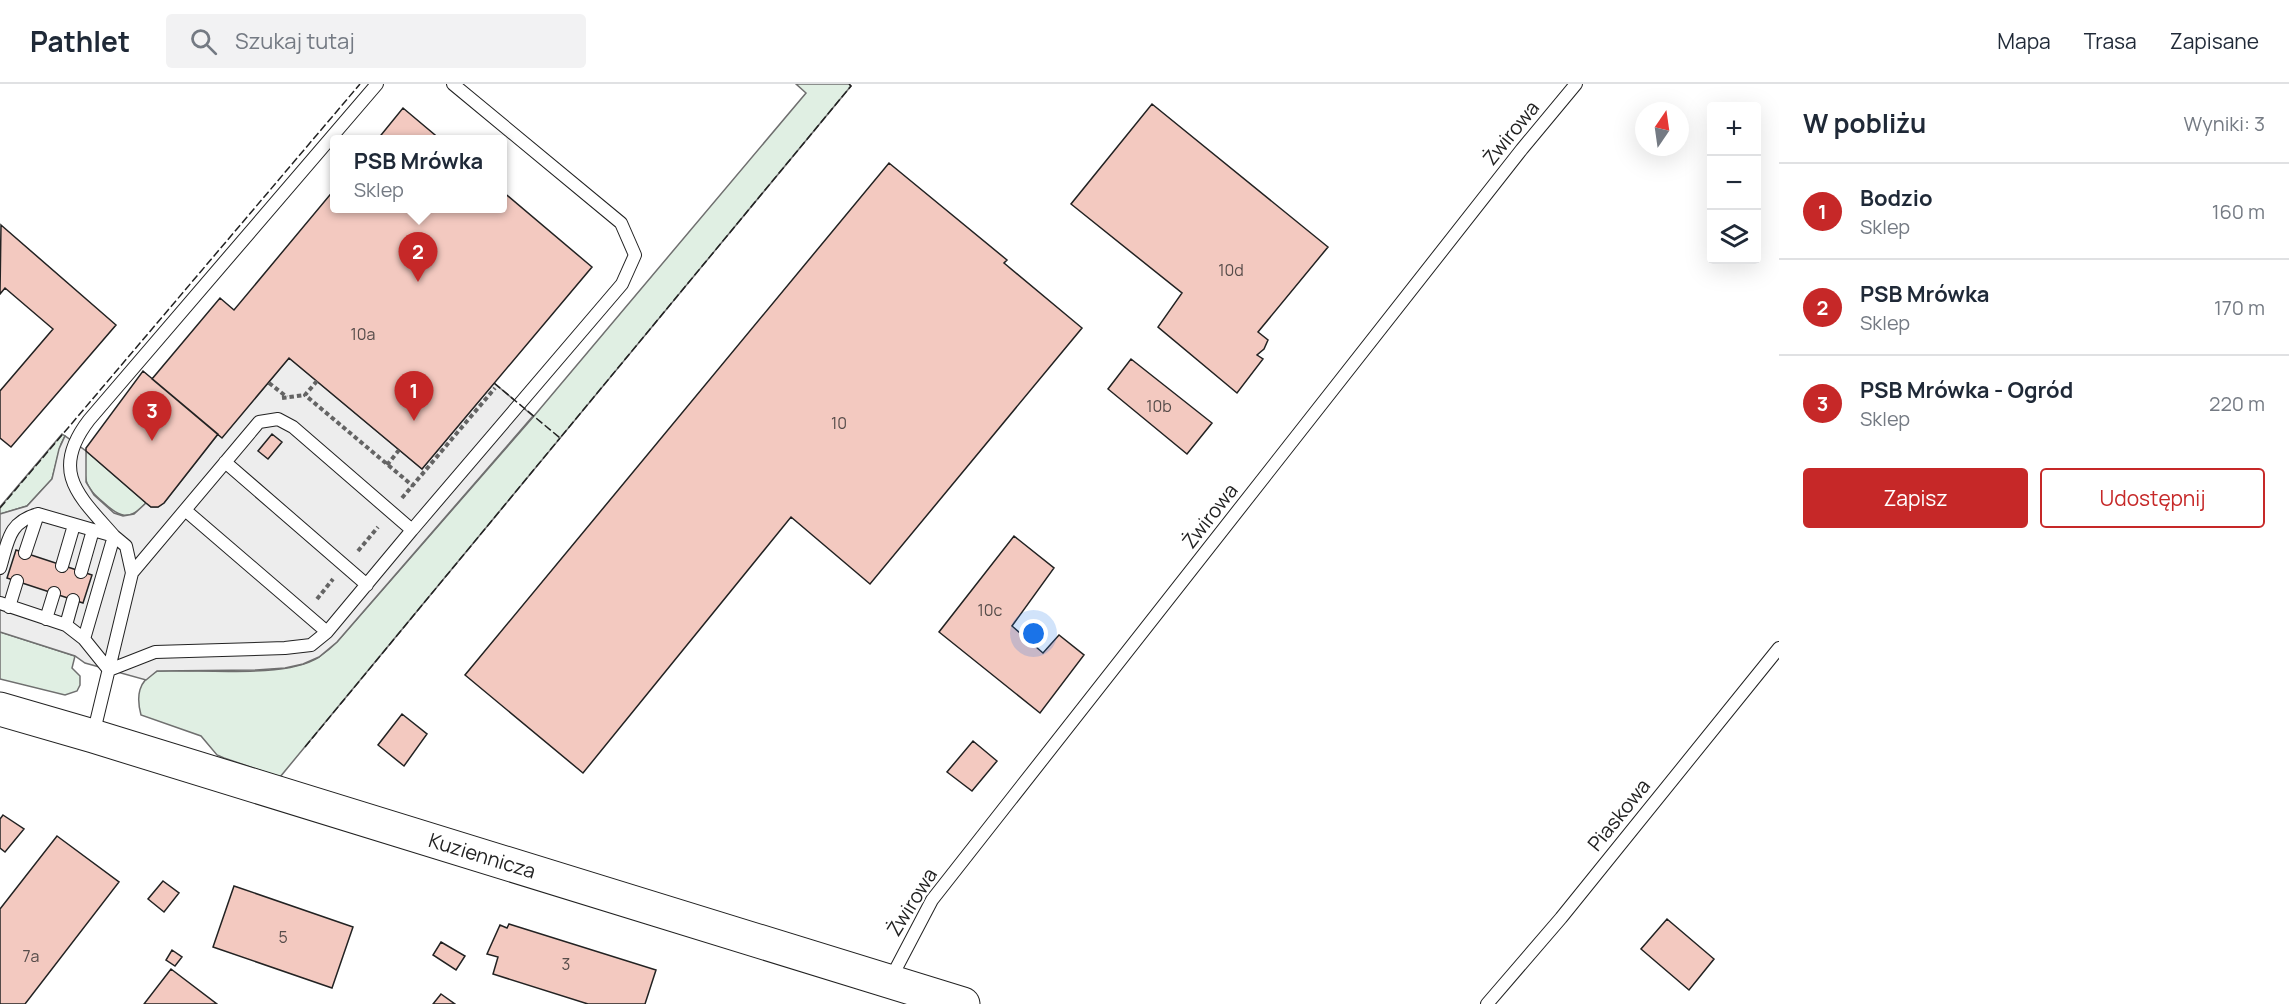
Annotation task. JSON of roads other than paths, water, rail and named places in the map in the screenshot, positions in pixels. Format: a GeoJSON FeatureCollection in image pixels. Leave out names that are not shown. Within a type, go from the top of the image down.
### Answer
{"type":"FeatureCollection","features":[{"type":"Feature","properties":{"kind":"main road","name":"Kuziennicza"},"geometry":{"type":"LineString","coordinates":[[0,709],[963,1004]]}},
{"type":"Feature","properties":{"kind":"lane"},"geometry":{"type":"LineString","coordinates":[[334,135],[378,84]]}},
{"type":"Feature","properties":{"kind":"lane"},"geometry":{"type":"LineString","coordinates":[[109,670],[155,652],[311,645],[327,632],[622,284],[635,255],[621,223],[453,84]]}},
{"type":"Feature","properties":{"kind":"lane","name":"Żwirowa"},"geometry":{"type":"LineString","coordinates":[[889,981],[932,900],[1522,149],[1576,84]]}},
{"type":"Feature","properties":{"kind":"lane"},"geometry":{"type":"LineString","coordinates":[[93,736],[132,573],[126,546],[114,536],[76,492],[71,477],[72,453],[81,431],[330,140]]}},
{"type":"Feature","properties":{"kind":"lane"},"geometry":{"type":"LineString","coordinates":[[132,573],[259,422],[278,419],[293,427],[412,530]]}},
{"type":"Feature","properties":{"kind":"lane"},"geometry":{"type":"LineString","coordinates":[[225,462],[367,585]]}},
{"type":"Feature","properties":{"kind":"lane"},"geometry":{"type":"LineString","coordinates":[[185,510],[327,632]]}},
{"type":"Feature","properties":{"kind":"lane"},"geometry":{"type":"LineString","coordinates":[[0,568],[16,524],[25,517],[38,514],[114,536]]}},
{"type":"Feature","properties":{"kind":"lane"},"geometry":{"type":"LineString","coordinates":[[25,553],[38,514]]}},
{"type":"Feature","properties":{"kind":"lane"},"geometry":{"type":"LineString","coordinates":[[62,566],[74,525]]}},
{"type":"Feature","properties":{"kind":"lane"},"geometry":{"type":"LineString","coordinates":[[81,572],[93,530]]}},
{"type":"Feature","properties":{"kind":"lane"},"geometry":{"type":"LineString","coordinates":[[84,639],[114,536]]}},
{"type":"Feature","properties":{"kind":"lane"},"geometry":{"type":"LineString","coordinates":[[16,581],[4,605],[66,625],[84,639],[109,670]]}},
{"type":"Feature","properties":{"kind":"lane"},"geometry":{"type":"LineString","coordinates":[[46,619],[54,593]]}},
{"type":"Feature","properties":{"kind":"lane"},"geometry":{"type":"LineString","coordinates":[[66,625],[73,600]]}},
{"type":"Feature","properties":{"kind":"lane","name":"Piaskowa"},"geometry":{"type":"LineString","coordinates":[[1487,1004],[1561,918],[1779,648]]}},
{"type":"Feature","properties":{"kind":"place","name":"PSB Mrówka"},"geometry":{"type":"Point","coordinates":[418,282]}},
{"type":"Feature","properties":{"kind":"place","name":"Bodzio"},"geometry":{"type":"Point","coordinates":[414,421]}},
{"type":"Feature","properties":{"kind":"place","name":"PSB Mrówka - Ogród"},"geometry":{"type":"Point","coordinates":[152,441]}}]}
